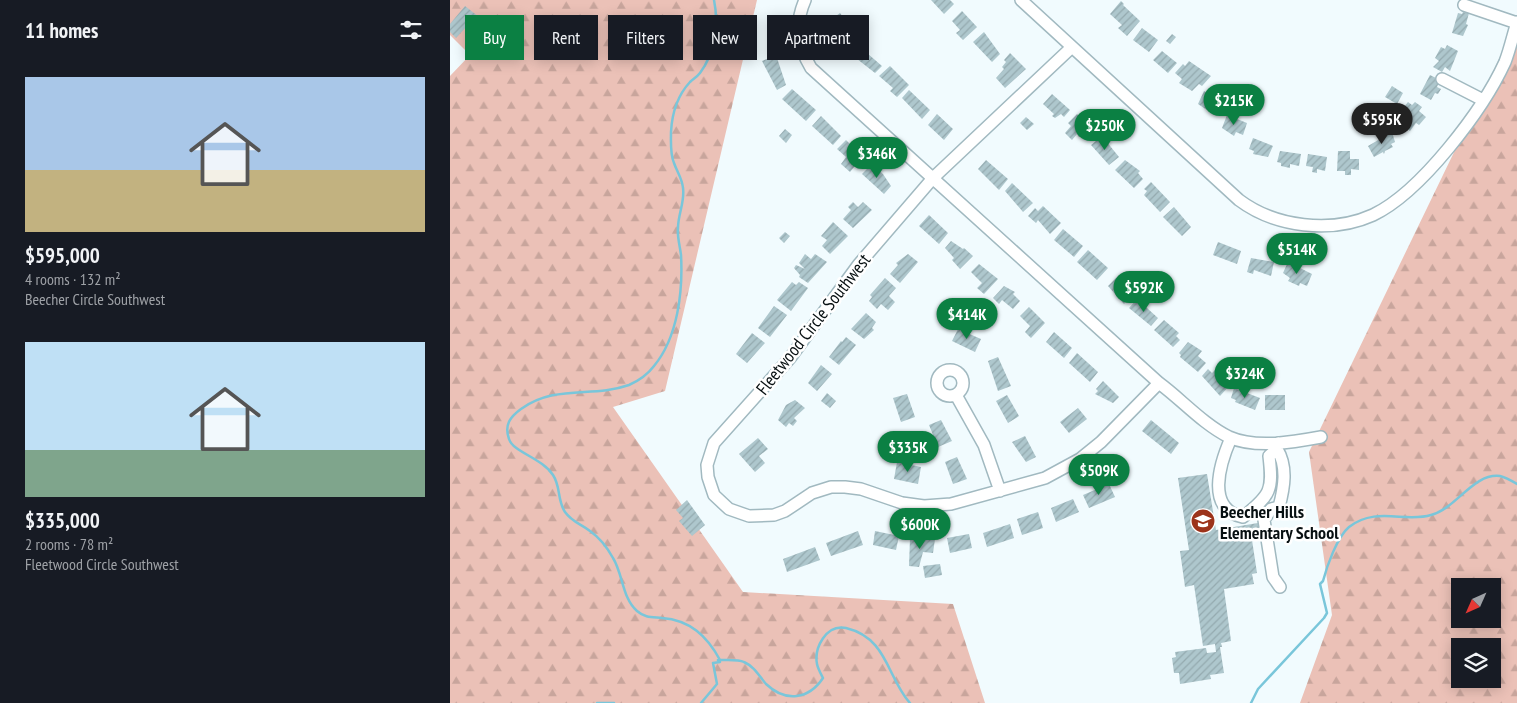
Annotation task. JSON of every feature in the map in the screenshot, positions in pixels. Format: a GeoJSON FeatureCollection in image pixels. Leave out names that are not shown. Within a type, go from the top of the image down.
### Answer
{"type":"FeatureCollection","features":[{"type":"Feature","properties":{"kind":"street"},"geometry":{"type":"LineString","coordinates":[[805,0],[799,19],[798,32],[802,52],[812,68],[1159,383],[1214,428],[1231,438],[1277,446],[1321,437]]}},
{"type":"Feature","properties":{"kind":"street"},"geometry":{"type":"LineString","coordinates":[[1021,0],[1240,200],[1266,216],[1298,224],[1333,225],[1365,218],[1388,205],[1419,180],[1445,152],[1483,100],[1506,60],[1517,22],[1464,5]]}},
{"type":"Feature","properties":{"kind":"street","name":"Fleetwood Circle Southwest"},"geometry":{"type":"LineString","coordinates":[[1072,47],[933,178],[859,264],[790,358],[714,443],[708,465],[708,477],[714,495],[729,508],[749,516],[762,517],[785,511],[812,493],[832,487],[861,489],[902,503],[924,506],[951,504],[1044,478],[1080,459],[1101,442],[1159,383]]}},
{"type":"Feature","properties":{"kind":"street"},"geometry":{"type":"LineString","coordinates":[[1442,79],[1483,100]]}},
{"type":"Feature","properties":{"kind":"street"},"geometry":{"type":"LineString","coordinates":[[956,396],[984,444],[1000,491]]}},
{"type":"Feature","properties":{"kind":"street"},"geometry":{"type":"LineString","coordinates":[[1231,438],[1222,459],[1219,479],[1222,505],[1232,515],[1243,517],[1266,495],[1272,483],[1269,456],[1277,446]]}},
{"type":"Feature","properties":{"kind":"street"},"geometry":{"type":"LineString","coordinates":[[1277,446],[1282,457],[1284,487],[1279,506],[1271,509],[1264,520],[1273,577],[1280,587]]}},
{"type":"Feature","properties":{"kind":"green space"},"geometry":{"type":"Polygon","coordinates":[[[450,0],[757,0],[753,15],[693,15],[693,60],[743,60],[665,391],[613,407],[743,592],[953,604],[985,703],[450,703],[450,76],[465,60],[524,60],[524,15],[465,15],[465,50],[450,35],[450,0]]]}},
{"type":"Feature","properties":{"kind":"green space"},"geometry":{"type":"Polygon","coordinates":[[[1517,22],[1517,703],[1300,703],[1332,615],[1309,452],[1517,22]]]}},
{"type":"Feature","properties":{"kind":"building"},"geometry":{"type":"Polygon","coordinates":[[[931,0],[950,0],[954,4],[944,14],[931,0]]]}},
{"type":"Feature","properties":{"kind":"building"},"geometry":{"type":"Polygon","coordinates":[[[1121,1],[1140,21],[1127,36],[1118,28],[1122,25],[1110,14],[1121,1]]]}},
{"type":"Feature","properties":{"kind":"building"},"geometry":{"type":"Polygon","coordinates":[[[465,6],[476,15],[465,15],[465,28],[456,38],[450,32],[450,24],[465,6]]]}},
{"type":"Feature","properties":{"kind":"building"},"geometry":{"type":"Polygon","coordinates":[[[962,11],[977,27],[963,40],[956,33],[960,30],[952,21],[962,11]]]}},
{"type":"Feature","properties":{"kind":"building"},"geometry":{"type":"Polygon","coordinates":[[[1463,12],[1469,13],[1466,24],[1468,25],[1463,36],[1452,33],[1458,13],[1462,14],[1463,12]]]}},
{"type":"Feature","properties":{"kind":"building"},"geometry":{"type":"Polygon","coordinates":[[[1142,28],[1158,40],[1149,52],[1133,40],[1142,28]]]}},
{"type":"Feature","properties":{"kind":"building"},"geometry":{"type":"Polygon","coordinates":[[[984,32],[1000,54],[992,62],[973,42],[984,32]]]}},
{"type":"Feature","properties":{"kind":"building"},"geometry":{"type":"Polygon","coordinates":[[[1172,34],[1176,37],[1170,44],[1166,41],[1172,34]]]}},
{"type":"Feature","properties":{"kind":"building"},"geometry":{"type":"Polygon","coordinates":[[[1447,45],[1458,51],[1450,71],[1445,67],[1442,72],[1433,67],[1439,61],[1435,58],[1441,47],[1445,49],[1447,45]]]}},
{"type":"Feature","properties":{"kind":"building"},"geometry":{"type":"Polygon","coordinates":[[[1162,51],[1177,63],[1168,73],[1153,60],[1162,51]]]}},
{"type":"Feature","properties":{"kind":"building"},"geometry":{"type":"Polygon","coordinates":[[[1010,53],[1026,69],[1005,88],[996,78],[1004,69],[1002,67],[1006,62],[1004,60],[1010,53]]]}},
{"type":"Feature","properties":{"kind":"building"},"geometry":{"type":"Polygon","coordinates":[[[869,55],[882,66],[875,73],[858,60],[869,60],[869,55]]]}},
{"type":"Feature","properties":{"kind":"building"},"geometry":{"type":"Polygon","coordinates":[[[767,59],[778,60],[786,85],[777,90],[762,61],[767,59]]]}},
{"type":"Feature","properties":{"kind":"building"},"geometry":{"type":"Polygon","coordinates":[[[1189,61],[1211,76],[1202,86],[1199,84],[1192,91],[1179,83],[1182,79],[1175,73],[1183,64],[1185,66],[1189,61]]]}},
{"type":"Feature","properties":{"kind":"building"},"geometry":{"type":"Polygon","coordinates":[[[890,66],[909,85],[897,97],[890,91],[893,88],[879,76],[890,66]]]}},
{"type":"Feature","properties":{"kind":"building"},"geometry":{"type":"Polygon","coordinates":[[[1430,75],[1440,80],[1437,87],[1441,89],[1438,94],[1435,93],[1431,100],[1420,94],[1430,75]]]}},
{"type":"Feature","properties":{"kind":"building"},"geometry":{"type":"Polygon","coordinates":[[[1392,86],[1403,93],[1397,104],[1385,97],[1392,86]]]}},
{"type":"Feature","properties":{"kind":"building"},"geometry":{"type":"Polygon","coordinates":[[[1211,88],[1222,94],[1219,99],[1225,102],[1219,114],[1214,112],[1213,114],[1198,104],[1204,91],[1208,93],[1211,88]]]}},
{"type":"Feature","properties":{"kind":"building"},"geometry":{"type":"Polygon","coordinates":[[[792,89],[816,110],[806,121],[782,99],[792,89]]]}},
{"type":"Feature","properties":{"kind":"building"},"geometry":{"type":"Polygon","coordinates":[[[909,90],[930,110],[922,119],[902,98],[909,90]]]}},
{"type":"Feature","properties":{"kind":"building"},"geometry":{"type":"Polygon","coordinates":[[[1052,94],[1070,110],[1064,117],[1061,114],[1055,118],[1052,116],[1054,114],[1043,104],[1052,94]]]}},
{"type":"Feature","properties":{"kind":"building"},"geometry":{"type":"Polygon","coordinates":[[[1408,102],[1412,105],[1415,102],[1422,107],[1419,111],[1426,117],[1419,125],[1416,123],[1410,131],[1396,117],[1408,102]]]}},
{"type":"Feature","properties":{"kind":"building"},"geometry":{"type":"Polygon","coordinates":[[[937,114],[953,129],[944,140],[928,125],[937,114]]]}},
{"type":"Feature","properties":{"kind":"building"},"geometry":{"type":"Polygon","coordinates":[[[1077,114],[1090,127],[1079,137],[1077,134],[1072,140],[1065,133],[1071,126],[1068,123],[1077,114]]]}},
{"type":"Feature","properties":{"kind":"building"},"geometry":{"type":"Polygon","coordinates":[[[1227,115],[1247,123],[1243,135],[1236,132],[1234,136],[1222,128],[1227,115]]]}},
{"type":"Feature","properties":{"kind":"building"},"geometry":{"type":"Polygon","coordinates":[[[821,116],[841,136],[833,145],[812,126],[821,116]]]}},
{"type":"Feature","properties":{"kind":"building"},"geometry":{"type":"Polygon","coordinates":[[[1026,117],[1034,124],[1027,130],[1020,123],[1026,117]]]}},
{"type":"Feature","properties":{"kind":"building"},"geometry":{"type":"Polygon","coordinates":[[[785,129],[792,135],[786,143],[779,136],[785,129]]]}},
{"type":"Feature","properties":{"kind":"building"},"geometry":{"type":"Polygon","coordinates":[[[1392,132],[1395,142],[1391,144],[1393,147],[1385,151],[1384,154],[1383,152],[1374,157],[1368,146],[1392,132]]]}},
{"type":"Feature","properties":{"kind":"building"},"geometry":{"type":"Polygon","coordinates":[[[1102,136],[1119,157],[1109,165],[1091,145],[1102,136]]]}},
{"type":"Feature","properties":{"kind":"building"},"geometry":{"type":"Polygon","coordinates":[[[1253,138],[1273,146],[1268,157],[1253,154],[1254,151],[1249,149],[1253,138]]]}},
{"type":"Feature","properties":{"kind":"building"},"geometry":{"type":"Polygon","coordinates":[[[846,140],[866,160],[858,169],[855,166],[850,172],[841,164],[846,157],[837,149],[846,140]]]}},
{"type":"Feature","properties":{"kind":"building"},"geometry":{"type":"Polygon","coordinates":[[[1280,151],[1301,154],[1299,166],[1290,164],[1290,168],[1281,166],[1281,163],[1277,162],[1280,151]]]}},
{"type":"Feature","properties":{"kind":"building"},"geometry":{"type":"Polygon","coordinates":[[[1338,151],[1350,151],[1350,159],[1359,159],[1359,170],[1351,169],[1351,175],[1345,175],[1345,171],[1337,171],[1338,151]]]}},
{"type":"Feature","properties":{"kind":"building"},"geometry":{"type":"Polygon","coordinates":[[[1308,154],[1327,157],[1325,171],[1317,169],[1317,173],[1312,172],[1313,167],[1306,166],[1308,154]]]}},
{"type":"Feature","properties":{"kind":"building"},"geometry":{"type":"Polygon","coordinates":[[[986,160],[1008,179],[999,190],[978,169],[986,160]]]}},
{"type":"Feature","properties":{"kind":"building"},"geometry":{"type":"Polygon","coordinates":[[[1125,160],[1140,171],[1138,173],[1143,179],[1134,188],[1115,170],[1125,160]]]}},
{"type":"Feature","properties":{"kind":"building"},"geometry":{"type":"Polygon","coordinates":[[[872,164],[883,174],[891,186],[884,194],[862,174],[872,164]]]}},
{"type":"Feature","properties":{"kind":"building"},"geometry":{"type":"Polygon","coordinates":[[[1151,182],[1170,202],[1160,212],[1144,195],[1147,191],[1144,189],[1151,182]]]}},
{"type":"Feature","properties":{"kind":"building"},"geometry":{"type":"Polygon","coordinates":[[[1012,183],[1033,203],[1023,212],[1005,191],[1012,183]]]}},
{"type":"Feature","properties":{"kind":"building"},"geometry":{"type":"Polygon","coordinates":[[[853,202],[858,207],[863,202],[872,210],[853,228],[843,219],[851,210],[848,207],[853,202]]]}},
{"type":"Feature","properties":{"kind":"building"},"geometry":{"type":"Polygon","coordinates":[[[1043,206],[1061,223],[1050,234],[1038,220],[1036,223],[1028,216],[1035,208],[1038,211],[1043,206]]]}},
{"type":"Feature","properties":{"kind":"building"},"geometry":{"type":"Polygon","coordinates":[[[1174,207],[1191,227],[1182,236],[1163,217],[1174,207]]]}},
{"type":"Feature","properties":{"kind":"building"},"geometry":{"type":"Polygon","coordinates":[[[929,215],[948,233],[939,244],[919,226],[929,215]]]}},
{"type":"Feature","properties":{"kind":"building"},"geometry":{"type":"Polygon","coordinates":[[[833,222],[848,236],[830,254],[822,246],[827,240],[821,236],[833,222]]]}},
{"type":"Feature","properties":{"kind":"building"},"geometry":{"type":"Polygon","coordinates":[[[1063,229],[1083,246],[1074,257],[1054,240],[1063,229]]]}},
{"type":"Feature","properties":{"kind":"building"},"geometry":{"type":"Polygon","coordinates":[[[785,232],[790,236],[784,243],[779,238],[785,232]]]}},
{"type":"Feature","properties":{"kind":"building"},"geometry":{"type":"Polygon","coordinates":[[[951,241],[964,248],[973,256],[960,269],[952,260],[954,258],[945,248],[951,241]]]}},
{"type":"Feature","properties":{"kind":"building"},"geometry":{"type":"Polygon","coordinates":[[[1218,242],[1241,251],[1237,264],[1213,255],[1218,242]]]}},
{"type":"Feature","properties":{"kind":"building"},"geometry":{"type":"Polygon","coordinates":[[[1088,250],[1108,268],[1097,280],[1077,262],[1088,250]]]}},
{"type":"Feature","properties":{"kind":"building"},"geometry":{"type":"Polygon","coordinates":[[[805,254],[811,259],[815,254],[827,262],[808,283],[799,277],[800,275],[794,268],[796,265],[805,269],[799,263],[805,254]]]}},
{"type":"Feature","properties":{"kind":"building"},"geometry":{"type":"Polygon","coordinates":[[[908,254],[918,262],[900,283],[890,274],[898,265],[896,263],[908,254]]]}},
{"type":"Feature","properties":{"kind":"building"},"geometry":{"type":"Polygon","coordinates":[[[1251,258],[1274,262],[1271,276],[1254,270],[1253,274],[1247,272],[1251,258]]]}},
{"type":"Feature","properties":{"kind":"building"},"geometry":{"type":"Polygon","coordinates":[[[1288,262],[1312,274],[1307,286],[1300,283],[1299,286],[1288,281],[1290,278],[1283,273],[1288,262]]]}},
{"type":"Feature","properties":{"kind":"building"},"geometry":{"type":"Polygon","coordinates":[[[979,264],[998,279],[984,294],[977,288],[982,283],[971,272],[979,264]]]}},
{"type":"Feature","properties":{"kind":"building"},"geometry":{"type":"Polygon","coordinates":[[[885,278],[896,288],[889,296],[895,302],[888,310],[881,304],[877,309],[869,301],[872,297],[870,295],[885,278]]]}},
{"type":"Feature","properties":{"kind":"building"},"geometry":{"type":"Polygon","coordinates":[[[1116,278],[1133,294],[1124,304],[1108,286],[1116,278]]]}},
{"type":"Feature","properties":{"kind":"building"},"geometry":{"type":"Polygon","coordinates":[[[792,282],[796,285],[799,282],[808,288],[791,311],[777,300],[792,282]]]}},
{"type":"Feature","properties":{"kind":"building"},"geometry":{"type":"Polygon","coordinates":[[[1004,286],[1015,292],[1013,294],[1020,301],[1013,309],[1002,300],[999,304],[993,298],[1004,286]]]}},
{"type":"Feature","properties":{"kind":"building"},"geometry":{"type":"Polygon","coordinates":[[[1137,299],[1158,318],[1151,326],[1129,308],[1137,299]]]}},
{"type":"Feature","properties":{"kind":"building"},"geometry":{"type":"Polygon","coordinates":[[[774,306],[787,315],[770,337],[758,328],[774,306]]]}},
{"type":"Feature","properties":{"kind":"building"},"geometry":{"type":"Polygon","coordinates":[[[1029,307],[1045,323],[1031,338],[1025,332],[1030,326],[1020,316],[1029,307]]]}},
{"type":"Feature","properties":{"kind":"building"},"geometry":{"type":"Polygon","coordinates":[[[866,313],[876,322],[872,328],[874,330],[864,339],[851,329],[866,313]]]}},
{"type":"Feature","properties":{"kind":"building"},"geometry":{"type":"Polygon","coordinates":[[[1164,320],[1179,333],[1176,336],[1180,340],[1173,347],[1154,330],[1164,320]]]}},
{"type":"Feature","properties":{"kind":"building"},"geometry":{"type":"Polygon","coordinates":[[[958,329],[981,339],[975,352],[952,341],[958,329]]]}},
{"type":"Feature","properties":{"kind":"building"},"geometry":{"type":"Polygon","coordinates":[[[1054,332],[1072,348],[1064,358],[1046,342],[1054,332]]]}},
{"type":"Feature","properties":{"kind":"building"},"geometry":{"type":"Polygon","coordinates":[[[752,333],[765,343],[747,363],[736,354],[752,333]]]}},
{"type":"Feature","properties":{"kind":"building"},"geometry":{"type":"Polygon","coordinates":[[[846,337],[856,345],[839,365],[829,357],[846,337]]]}},
{"type":"Feature","properties":{"kind":"building"},"geometry":{"type":"Polygon","coordinates":[[[1188,342],[1202,351],[1198,356],[1206,363],[1198,372],[1180,357],[1179,353],[1188,342]]]}},
{"type":"Feature","properties":{"kind":"building"},"geometry":{"type":"Polygon","coordinates":[[[1077,353],[1098,372],[1090,382],[1069,363],[1077,353]]]}},
{"type":"Feature","properties":{"kind":"building"},"geometry":{"type":"Polygon","coordinates":[[[998,357],[1011,386],[998,391],[988,361],[998,357]]]}},
{"type":"Feature","properties":{"kind":"building"},"geometry":{"type":"Polygon","coordinates":[[[821,365],[832,374],[817,391],[808,383],[821,365]]]}},
{"type":"Feature","properties":{"kind":"building"},"geometry":{"type":"Polygon","coordinates":[[[1208,369],[1212,373],[1215,370],[1231,384],[1220,396],[1202,376],[1208,369]]]}},
{"type":"Feature","properties":{"kind":"building"},"geometry":{"type":"Polygon","coordinates":[[[1103,381],[1119,397],[1113,403],[1095,394],[1098,391],[1096,389],[1103,381]]]}},
{"type":"Feature","properties":{"kind":"building"},"geometry":{"type":"Polygon","coordinates":[[[1234,388],[1260,398],[1255,410],[1235,402],[1236,400],[1231,398],[1234,388]]]}},
{"type":"Feature","properties":{"kind":"building"},"geometry":{"type":"Polygon","coordinates":[[[827,393],[836,401],[830,408],[821,401],[827,393]]]}},
{"type":"Feature","properties":{"kind":"building"},"geometry":{"type":"Polygon","coordinates":[[[907,394],[915,417],[901,422],[893,398],[907,394]]]}},
{"type":"Feature","properties":{"kind":"building"},"geometry":{"type":"Polygon","coordinates":[[[1007,395],[1019,416],[1008,423],[996,401],[1007,395]]]}},
{"type":"Feature","properties":{"kind":"building"},"geometry":{"type":"Polygon","coordinates":[[[1265,395],[1285,395],[1285,410],[1265,410],[1265,395]]]}},
{"type":"Feature","properties":{"kind":"building"},"geometry":{"type":"Polygon","coordinates":[[[795,400],[805,408],[794,418],[797,421],[793,426],[789,423],[786,427],[778,420],[786,405],[795,400]]]}},
{"type":"Feature","properties":{"kind":"building"},"geometry":{"type":"Polygon","coordinates":[[[1078,408],[1087,419],[1069,433],[1060,422],[1078,408]]]}},
{"type":"Feature","properties":{"kind":"building"},"geometry":{"type":"Polygon","coordinates":[[[941,420],[952,441],[938,447],[929,425],[941,420]]]}},
{"type":"Feature","properties":{"kind":"building"},"geometry":{"type":"Polygon","coordinates":[[[1151,420],[1179,443],[1171,454],[1142,431],[1151,420]]]}},
{"type":"Feature","properties":{"kind":"building"},"geometry":{"type":"Polygon","coordinates":[[[1025,436],[1036,457],[1026,462],[1012,442],[1025,436]]]}},
{"type":"Feature","properties":{"kind":"building"},"geometry":{"type":"Polygon","coordinates":[[[758,438],[768,449],[759,456],[765,463],[755,472],[739,454],[758,438]]]}},
{"type":"Feature","properties":{"kind":"building"},"geometry":{"type":"Polygon","coordinates":[[[957,457],[967,479],[953,484],[945,462],[957,457]]]}},
{"type":"Feature","properties":{"kind":"building"},"geometry":{"type":"Polygon","coordinates":[[[897,462],[921,467],[918,484],[894,479],[897,462]]]}},
{"type":"Feature","properties":{"kind":"building"},"geometry":{"type":"Polygon","coordinates":[[[1207,474],[1216,530],[1258,523],[1261,539],[1252,540],[1257,573],[1252,574],[1254,584],[1224,589],[1231,641],[1221,643],[1222,647],[1220,647],[1224,673],[1210,675],[1211,679],[1180,684],[1179,673],[1174,673],[1172,658],[1176,657],[1175,652],[1206,648],[1207,653],[1216,652],[1215,644],[1203,646],[1194,585],[1185,587],[1180,551],[1189,550],[1178,478],[1207,474]]]}},
{"type":"Feature","properties":{"kind":"building"},"geometry":{"type":"Polygon","coordinates":[[[1109,484],[1115,497],[1089,508],[1083,495],[1109,484]]]}},
{"type":"Feature","properties":{"kind":"building"},"geometry":{"type":"Polygon","coordinates":[[[1073,499],[1079,512],[1056,522],[1051,508],[1073,499]]]}},
{"type":"Feature","properties":{"kind":"building"},"geometry":{"type":"Polygon","coordinates":[[[687,500],[705,525],[692,536],[679,521],[683,518],[676,510],[687,500]]]}},
{"type":"Feature","properties":{"kind":"building"},"geometry":{"type":"Polygon","coordinates":[[[1038,512],[1043,528],[1022,535],[1017,519],[1038,512]]]}},
{"type":"Feature","properties":{"kind":"building"},"geometry":{"type":"Polygon","coordinates":[[[1010,524],[1014,538],[987,547],[983,533],[1010,524]]]}},
{"type":"Feature","properties":{"kind":"building"},"geometry":{"type":"Polygon","coordinates":[[[858,531],[863,545],[831,556],[826,543],[858,531]]]}},
{"type":"Feature","properties":{"kind":"building"},"geometry":{"type":"Polygon","coordinates":[[[875,531],[899,536],[896,550],[873,545],[875,531]]]}},
{"type":"Feature","properties":{"kind":"building"},"geometry":{"type":"Polygon","coordinates":[[[969,534],[972,548],[950,553],[947,538],[969,534]]]}},
{"type":"Feature","properties":{"kind":"building"},"geometry":{"type":"Polygon","coordinates":[[[910,538],[935,539],[933,553],[923,552],[919,567],[909,566],[910,538]]]}},
{"type":"Feature","properties":{"kind":"building"},"geometry":{"type":"Polygon","coordinates":[[[815,547],[820,560],[787,572],[783,559],[815,547]]]}},
{"type":"Feature","properties":{"kind":"building"},"geometry":{"type":"Polygon","coordinates":[[[940,564],[942,575],[925,578],[923,566],[940,564]]]}},
{"type":"Feature","properties":{"kind":"waterway"},"geometry":{"type":"LineString","coordinates":[[714,0],[716,28],[709,57],[698,76],[685,87],[674,112],[672,125],[672,156],[682,181],[683,193],[678,223],[681,255],[680,298],[674,328],[669,341],[652,369],[629,385],[601,391],[561,394],[534,401],[514,415],[509,422],[507,430],[509,439],[516,448],[542,464],[553,475],[565,512],[574,521],[594,534],[606,546],[616,564],[625,593],[632,606],[646,616],[672,619],[689,626],[703,637],[720,660]]}},
{"type":"Feature","properties":{"kind":"waterway"},"geometry":{"type":"LineString","coordinates":[[1251,703],[1258,689],[1327,613],[1320,584],[1323,581],[1340,538],[1349,527],[1370,517],[1421,517],[1431,515],[1449,506],[1473,485],[1490,477],[1500,476],[1517,484]]}},
{"type":"Feature","properties":{"kind":"waterway"},"geometry":{"type":"LineString","coordinates":[[720,660],[744,662],[754,669],[766,684],[774,690],[781,694],[797,696],[811,690],[823,678],[817,666],[817,651],[823,638],[833,630],[846,628],[860,633],[879,650],[902,693],[910,703]]}},
{"type":"Feature","properties":{"kind":"waterway"},"geometry":{"type":"LineString","coordinates":[[701,703],[717,684],[713,663],[720,662],[718,660],[720,660]]}},
{"type":"Feature","properties":{"kind":"waterway"},"geometry":{"type":"LineString","coordinates":[[597,703],[614,703]]}},
{"type":"Feature","properties":{"kind":"place","name":"Beecher Hills Elementary School"},"geometry":{"type":"Point","coordinates":[1203,521]}}]}
